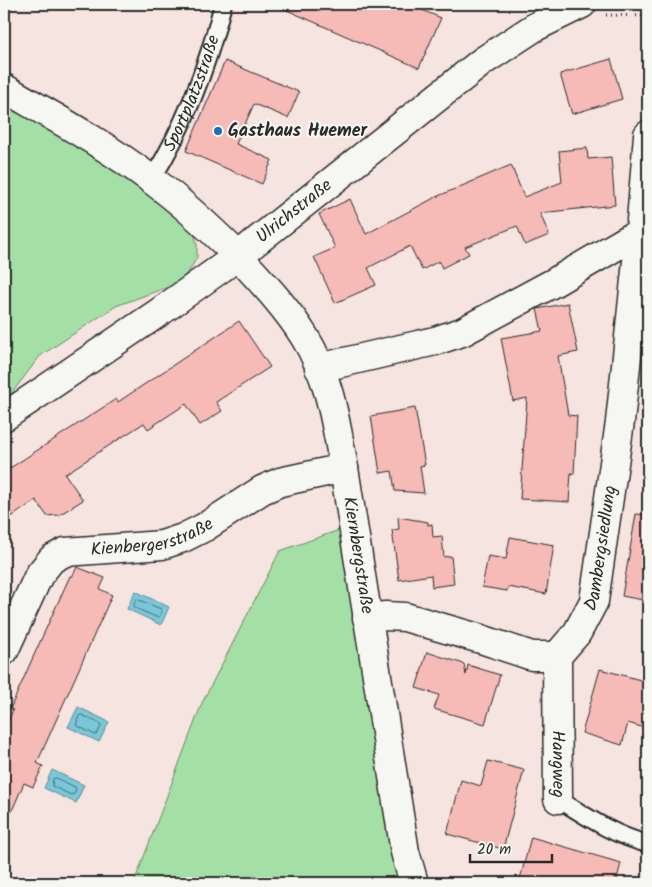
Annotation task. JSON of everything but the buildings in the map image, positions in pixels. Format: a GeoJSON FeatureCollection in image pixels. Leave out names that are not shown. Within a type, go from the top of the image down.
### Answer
{"type":"FeatureCollection","features":[{"type":"Feature","properties":{"kind":"street","name":"Ulrichstraße"},"geometry":{"type":"LineString","coordinates":[[4,417],[161,311],[238,256],[484,61],[535,27],[590,9]]}},
{"type":"Feature","properties":{"kind":"street"},"geometry":{"type":"LineString","coordinates":[[4,88],[77,130],[152,179],[204,222],[238,256]]}},
{"type":"Feature","properties":{"kind":"street","name":"Dambergsiedlung"},"geometry":{"type":"LineString","coordinates":[[557,656],[577,633],[594,601],[620,422],[644,231],[648,135]]}},
{"type":"Feature","properties":{"kind":"street"},"geometry":{"type":"LineString","coordinates":[[319,368],[435,342],[462,332],[553,284],[644,231]]}},
{"type":"Feature","properties":{"kind":"street","name":"Kiernbergstraße"},"geometry":{"type":"LineString","coordinates":[[238,256],[286,309],[305,337],[319,368],[332,405],[344,468],[405,852],[414,883]]}},
{"type":"Feature","properties":{"kind":"street","name":"Kienbergerstraße"},"geometry":{"type":"LineString","coordinates":[[4,651],[39,574],[52,559],[65,552],[162,545],[183,538],[205,527],[262,490],[280,482],[344,468]]}},
{"type":"Feature","properties":{"kind":"street"},"geometry":{"type":"LineString","coordinates":[[368,618],[386,616],[405,617],[481,638],[532,656],[557,656]]}},
{"type":"Feature","properties":{"kind":"street","name":"Hangweg"},"geometry":{"type":"LineString","coordinates":[[557,656],[558,799]]}},
{"type":"Feature","properties":{"kind":"lane","name":"Sportplatzstraße"},"geometry":{"type":"LineString","coordinates":[[152,179],[166,156],[195,90],[216,33],[223,4]]}},
{"type":"Feature","properties":{"kind":"lane","name":"Hangweg"},"geometry":{"type":"LineString","coordinates":[[558,799],[597,823],[633,840],[648,844]]}},
{"type":"Feature","properties":{"kind":"path"},"geometry":{"type":"LineString","coordinates":[[590,9],[648,16]]}},
{"type":"Feature","properties":{"kind":"green space"},"geometry":{"type":"Polygon","coordinates":[[[4,101],[93,150],[175,213],[194,231],[197,257],[190,270],[176,284],[116,306],[40,356],[8,398],[4,400],[4,101]]]}},
{"type":"Feature","properties":{"kind":"green space"},"geometry":{"type":"Polygon","coordinates":[[[342,529],[403,883],[134,883],[202,703],[280,551],[342,529]]]}},
{"type":"Feature","properties":{"kind":"water"},"geometry":{"type":"Polygon","coordinates":[[[135,591],[169,607],[161,625],[127,609],[135,591]]]}},
{"type":"Feature","properties":{"kind":"water"},"geometry":{"type":"Polygon","coordinates":[[[78,707],[109,722],[99,742],[68,727],[78,707]]]}},
{"type":"Feature","properties":{"kind":"water"},"geometry":{"type":"Polygon","coordinates":[[[52,770],[84,785],[76,803],[44,788],[52,770]]]}},
{"type":"Feature","properties":{"kind":"place","name":"Gasthaus Huemer"},"geometry":{"type":"Point","coordinates":[218,131]}}]}
